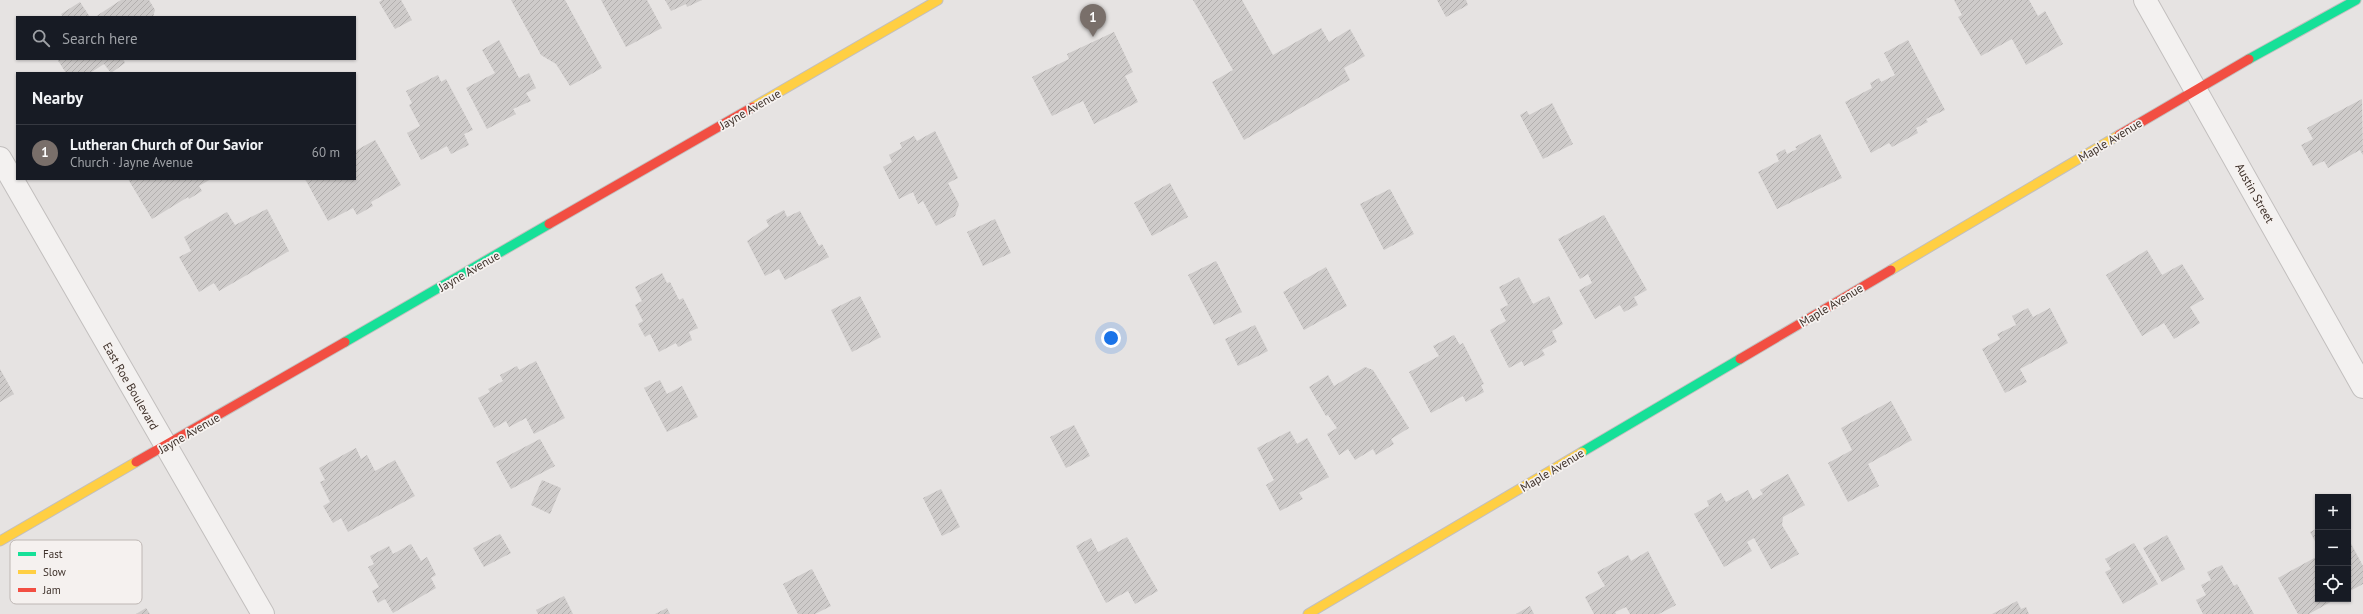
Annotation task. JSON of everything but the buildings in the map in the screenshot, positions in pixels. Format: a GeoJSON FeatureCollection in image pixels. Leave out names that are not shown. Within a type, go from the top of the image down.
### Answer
{"type":"FeatureCollection","features":[{"type":"Feature","properties":{"kind":"street","name":"Jayne Avenue"},"geometry":{"type":"LineString","coordinates":[[0,541],[938,0]]}},
{"type":"Feature","properties":{"kind":"street","name":"Austin Street"},"geometry":{"type":"LineString","coordinates":[[2145,0],[2363,387]]}},
{"type":"Feature","properties":{"kind":"street","name":"Maple Avenue"},"geometry":{"type":"LineString","coordinates":[[1308,614],[2196,89],[2356,0]]}},
{"type":"Feature","properties":{"kind":"street","name":"East Roe Boulevard"},"geometry":{"type":"LineString","coordinates":[[0,158],[263,614]]}},
{"type":"Feature","properties":{"kind":"traffic: fast"},"geometry":{"type":"LineString","coordinates":[[2249,59],[2356,0]]}},
{"type":"Feature","properties":{"kind":"traffic: fast"},"geometry":{"type":"LineString","coordinates":[[345,342],[549,224]]}},
{"type":"Feature","properties":{"kind":"traffic: fast"},"geometry":{"type":"LineString","coordinates":[[1582,452],[1740,359]]}},
{"type":"Feature","properties":{"kind":"traffic: slow"},"geometry":{"type":"LineString","coordinates":[[753,107],[938,0]]}},
{"type":"Feature","properties":{"kind":"traffic: slow"},"geometry":{"type":"LineString","coordinates":[[1891,270],[2119,135]]}},
{"type":"Feature","properties":{"kind":"traffic: slow"},"geometry":{"type":"LineString","coordinates":[[1308,614],[1582,452]]}},
{"type":"Feature","properties":{"kind":"traffic: slow"},"geometry":{"type":"LineString","coordinates":[[0,541],[136,462]]}},
{"type":"Feature","properties":{"kind":"traffic: jam"},"geometry":{"type":"LineString","coordinates":[[2119,135],[2249,59]]}},
{"type":"Feature","properties":{"kind":"traffic: jam"},"geometry":{"type":"LineString","coordinates":[[549,224],[753,107]]}},
{"type":"Feature","properties":{"kind":"traffic: jam"},"geometry":{"type":"LineString","coordinates":[[1740,359],[1891,270]]}},
{"type":"Feature","properties":{"kind":"traffic: jam"},"geometry":{"type":"LineString","coordinates":[[136,462],[345,342]]}},
{"type":"Feature","properties":{"kind":"place","name":"Lutheran Church of Our Savior"},"geometry":{"type":"Point","coordinates":[1093,37]}}]}
